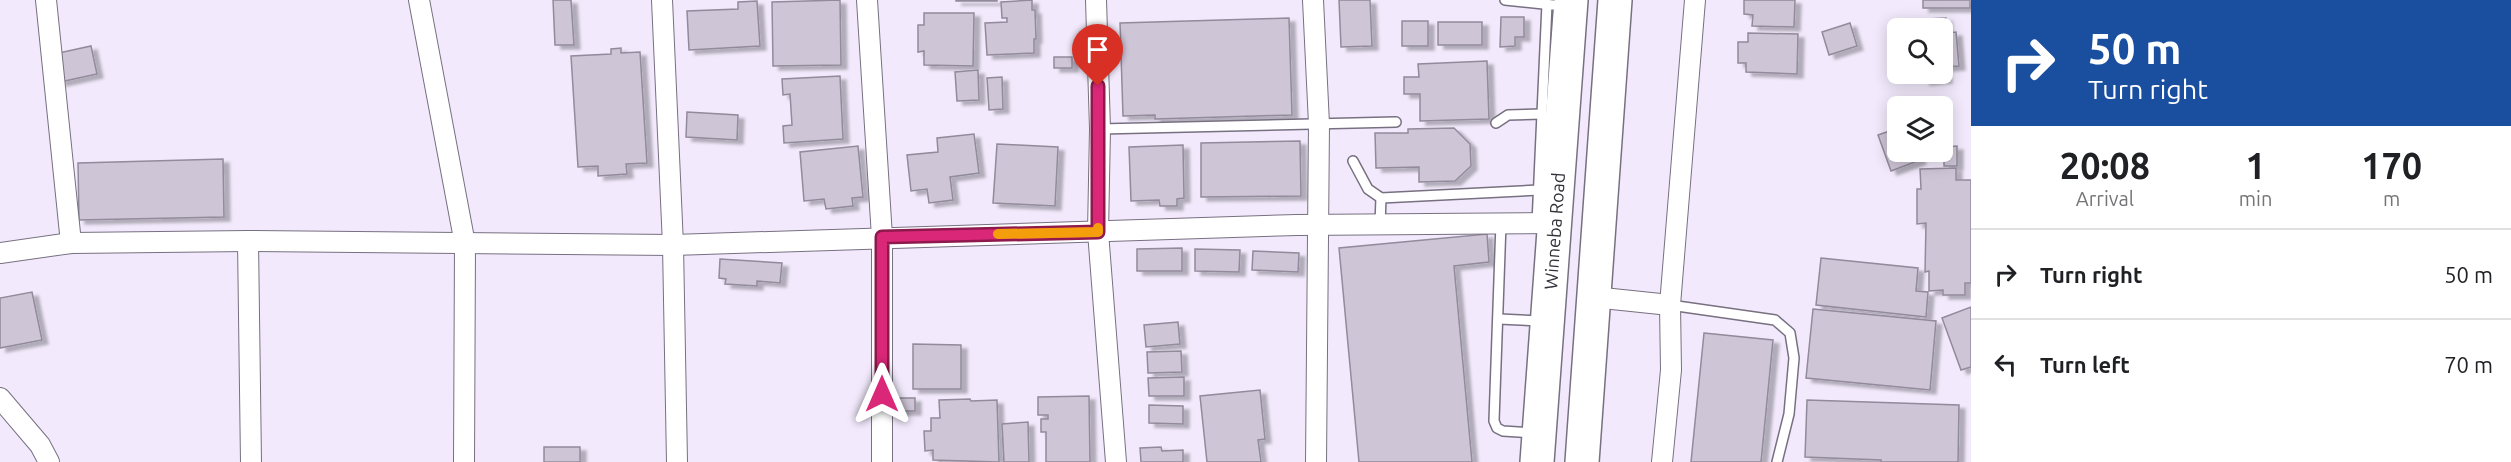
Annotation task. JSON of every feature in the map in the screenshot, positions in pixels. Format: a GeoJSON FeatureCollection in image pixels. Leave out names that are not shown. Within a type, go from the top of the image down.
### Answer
{"type":"FeatureCollection","features":[{"type":"Feature","properties":{"kind":"highway"},"geometry":{"type":"LineString","coordinates":[[1582,462],[1615,0]]}},
{"type":"Feature","properties":{"kind":"highway","name":"Winneba Road"},"geometry":{"type":"LineString","coordinates":[[1538,447],[1548,321],[1546,223],[1563,4]]}},
{"type":"Feature","properties":{"kind":"street"},"geometry":{"type":"LineString","coordinates":[[46,0],[70,243]]}},
{"type":"Feature","properties":{"kind":"street"},"geometry":{"type":"LineString","coordinates":[[419,0],[465,244],[464,462]]}},
{"type":"Feature","properties":{"kind":"street"},"geometry":{"type":"LineString","coordinates":[[662,0],[673,245],[677,462]]}},
{"type":"Feature","properties":{"kind":"street"},"geometry":{"type":"LineString","coordinates":[[867,0],[882,237],[882,462]]}},
{"type":"Feature","properties":{"kind":"street"},"geometry":{"type":"LineString","coordinates":[[1096,0],[1100,129],[1098,232],[1116,462]]}},
{"type":"Feature","properties":{"kind":"street"},"geometry":{"type":"LineString","coordinates":[[1313,0],[1319,124],[1316,462]]}},
{"type":"Feature","properties":{"kind":"street"},"geometry":{"type":"LineString","coordinates":[[1662,462],[1671,370],[1670,305],[1695,0]]}},
{"type":"Feature","properties":{"kind":"street"},"geometry":{"type":"LineString","coordinates":[[0,253],[70,243],[248,241],[673,245],[1285,225],[1546,223]]}},
{"type":"Feature","properties":{"kind":"street"},"geometry":{"type":"LineString","coordinates":[[248,241],[250,462]]}},
{"type":"Feature","properties":{"kind":"street"},"geometry":{"type":"LineString","coordinates":[[1593,297],[1670,305]]}},
{"type":"Feature","properties":{"kind":"street"},"geometry":{"type":"LineString","coordinates":[[0,398],[40,445],[49,462]]}},
{"type":"Feature","properties":{"kind":"lane"},"geometry":{"type":"LineString","coordinates":[[1505,0],[1563,4],[1542,114],[1539,190],[1546,223]]}},
{"type":"Feature","properties":{"kind":"lane"},"geometry":{"type":"LineString","coordinates":[[1496,123],[1508,114],[1542,114]]}},
{"type":"Feature","properties":{"kind":"lane"},"geometry":{"type":"LineString","coordinates":[[1100,129],[1396,122]]}},
{"type":"Feature","properties":{"kind":"lane"},"geometry":{"type":"LineString","coordinates":[[1353,161],[1368,189],[1381,198],[1539,190]]}},
{"type":"Feature","properties":{"kind":"lane"},"geometry":{"type":"LineString","coordinates":[[1380,224],[1381,198]]}},
{"type":"Feature","properties":{"kind":"lane"},"geometry":{"type":"LineString","coordinates":[[1501,223],[1494,421],[1497,428],[1538,447]]}},
{"type":"Feature","properties":{"kind":"lane"},"geometry":{"type":"LineString","coordinates":[[1670,305],[1775,320],[1790,333],[1794,358],[1789,414],[1777,462]]}},
{"type":"Feature","properties":{"kind":"lane"},"geometry":{"type":"LineString","coordinates":[[1499,319],[1548,321]]}},
{"type":"Feature","properties":{"kind":"building"},"geometry":{"type":"Polygon","coordinates":[[[553,0],[571,0],[574,45],[555,45],[553,0]]]}},
{"type":"Feature","properties":{"kind":"building"},"geometry":{"type":"Polygon","coordinates":[[[840,0],[841,65],[773,66],[772,2],[840,0]]]}},
{"type":"Feature","properties":{"kind":"building"},"geometry":{"type":"Polygon","coordinates":[[[997,0],[997,1],[956,1],[997,0]]]}},
{"type":"Feature","properties":{"kind":"building"},"geometry":{"type":"Polygon","coordinates":[[[1032,0],[1032,10],[1035,10],[1034,53],[987,55],[985,23],[1007,22],[1007,18],[1002,18],[1001,2],[1032,0]]]}},
{"type":"Feature","properties":{"kind":"building"},"geometry":{"type":"Polygon","coordinates":[[[1339,0],[1370,0],[1372,46],[1341,47],[1339,0]]]}},
{"type":"Feature","properties":{"kind":"building"},"geometry":{"type":"Polygon","coordinates":[[[1744,0],[1795,0],[1794,27],[1752,26],[1753,15],[1744,14],[1744,0]]]}},
{"type":"Feature","properties":{"kind":"building"},"geometry":{"type":"Polygon","coordinates":[[[1923,0],[1970,0],[1970,8],[1923,8],[1923,0]]]}},
{"type":"Feature","properties":{"kind":"building"},"geometry":{"type":"Polygon","coordinates":[[[757,1],[760,46],[689,50],[687,11],[738,9],[738,2],[757,1]]]}},
{"type":"Feature","properties":{"kind":"building"},"geometry":{"type":"Polygon","coordinates":[[[924,13],[974,13],[973,66],[924,65],[924,51],[918,52],[918,25],[924,25],[924,13]]]}},
{"type":"Feature","properties":{"kind":"building"},"geometry":{"type":"Polygon","coordinates":[[[1501,17],[1524,17],[1524,37],[1515,37],[1515,46],[1500,47],[1501,17]]]}},
{"type":"Feature","properties":{"kind":"building"},"geometry":{"type":"Polygon","coordinates":[[[1289,18],[1292,115],[1155,119],[1155,115],[1123,116],[1120,23],[1289,18]]]}},
{"type":"Feature","properties":{"kind":"building"},"geometry":{"type":"Polygon","coordinates":[[[1402,21],[1428,21],[1428,46],[1402,46],[1402,21]]]}},
{"type":"Feature","properties":{"kind":"building"},"geometry":{"type":"Polygon","coordinates":[[[1438,22],[1482,22],[1482,45],[1438,45],[1438,22]]]}},
{"type":"Feature","properties":{"kind":"building"},"geometry":{"type":"Polygon","coordinates":[[[1850,23],[1857,46],[1829,55],[1822,32],[1850,23]]]}},
{"type":"Feature","properties":{"kind":"building"},"geometry":{"type":"Polygon","coordinates":[[[1953,32],[1956,32],[1959,66],[1953,66],[1953,32]]]}},
{"type":"Feature","properties":{"kind":"building"},"geometry":{"type":"Polygon","coordinates":[[[1748,33],[1798,34],[1797,74],[1746,72],[1746,63],[1738,63],[1738,42],[1748,42],[1748,33]]]}},
{"type":"Feature","properties":{"kind":"building"},"geometry":{"type":"Polygon","coordinates":[[[91,46],[97,74],[60,82],[54,54],[91,46]]]}},
{"type":"Feature","properties":{"kind":"building"},"geometry":{"type":"Polygon","coordinates":[[[621,48],[621,53],[640,52],[647,163],[626,164],[627,174],[598,176],[598,166],[578,167],[571,56],[611,54],[611,49],[621,48]]]}},
{"type":"Feature","properties":{"kind":"building"},"geometry":{"type":"Polygon","coordinates":[[[1054,57],[1072,57],[1072,68],[1054,68],[1054,57]]]}},
{"type":"Feature","properties":{"kind":"building"},"geometry":{"type":"Polygon","coordinates":[[[1487,61],[1489,119],[1420,121],[1420,94],[1404,94],[1404,77],[1419,77],[1418,64],[1487,61]]]}},
{"type":"Feature","properties":{"kind":"building"},"geometry":{"type":"Polygon","coordinates":[[[978,70],[979,100],[957,101],[955,72],[978,70]]]}},
{"type":"Feature","properties":{"kind":"building"},"geometry":{"type":"Polygon","coordinates":[[[840,76],[843,139],[784,143],[783,126],[792,125],[790,94],[783,95],[782,79],[840,76]]]}},
{"type":"Feature","properties":{"kind":"building"},"geometry":{"type":"Polygon","coordinates":[[[1002,77],[1003,109],[989,110],[987,78],[1002,77]]]}},
{"type":"Feature","properties":{"kind":"building"},"geometry":{"type":"Polygon","coordinates":[[[687,112],[738,115],[737,140],[686,137],[687,112]]]}},
{"type":"Feature","properties":{"kind":"building"},"geometry":{"type":"Polygon","coordinates":[[[1454,128],[1470,144],[1471,166],[1455,181],[1419,182],[1419,167],[1376,168],[1375,133],[1408,133],[1408,129],[1454,128]]]}},
{"type":"Feature","properties":{"kind":"building"},"geometry":{"type":"Polygon","coordinates":[[[1887,132],[1887,160],[1878,135],[1887,132]]]}},
{"type":"Feature","properties":{"kind":"building"},"geometry":{"type":"Polygon","coordinates":[[[974,134],[979,173],[950,177],[953,200],[929,203],[927,189],[911,191],[907,155],[938,152],[937,138],[974,134]]]}},
{"type":"Feature","properties":{"kind":"building"},"geometry":{"type":"Polygon","coordinates":[[[1300,141],[1301,196],[1201,197],[1201,143],[1300,141]]]}},
{"type":"Feature","properties":{"kind":"building"},"geometry":{"type":"Polygon","coordinates":[[[997,144],[1058,147],[1055,206],[993,203],[997,144]]]}},
{"type":"Feature","properties":{"kind":"building"},"geometry":{"type":"Polygon","coordinates":[[[1183,145],[1184,198],[1177,199],[1177,206],[1160,206],[1159,200],[1131,201],[1129,147],[1183,145]]]}},
{"type":"Feature","properties":{"kind":"building"},"geometry":{"type":"Polygon","coordinates":[[[858,146],[863,197],[852,198],[853,206],[826,209],[824,199],[804,201],[800,152],[858,146]]]}},
{"type":"Feature","properties":{"kind":"building"},"geometry":{"type":"Polygon","coordinates":[[[1953,146],[1957,146],[1957,166],[1944,166],[1944,162],[1953,162],[1953,146]]]}},
{"type":"Feature","properties":{"kind":"building"},"geometry":{"type":"Polygon","coordinates":[[[223,159],[224,217],[79,220],[78,163],[223,159]]]}},
{"type":"Feature","properties":{"kind":"building"},"geometry":{"type":"Polygon","coordinates":[[[1888,162],[1915,162],[1891,171],[1888,162]]]}},
{"type":"Feature","properties":{"kind":"building"},"geometry":{"type":"Polygon","coordinates":[[[1956,168],[1956,180],[1971,180],[1971,283],[1965,283],[1965,295],[1943,295],[1943,290],[1929,291],[1929,271],[1925,272],[1926,223],[1917,224],[1917,189],[1921,189],[1920,169],[1956,168]]]}},
{"type":"Feature","properties":{"kind":"building"},"geometry":{"type":"Polygon","coordinates":[[[1487,234],[1489,262],[1454,266],[1472,462],[1359,462],[1339,248],[1487,234]]]}},
{"type":"Feature","properties":{"kind":"building"},"geometry":{"type":"Polygon","coordinates":[[[1182,248],[1182,271],[1137,271],[1137,249],[1182,248]]]}},
{"type":"Feature","properties":{"kind":"building"},"geometry":{"type":"Polygon","coordinates":[[[1195,249],[1240,250],[1239,272],[1195,271],[1195,249]]]}},
{"type":"Feature","properties":{"kind":"building"},"geometry":{"type":"Polygon","coordinates":[[[1253,251],[1299,253],[1298,272],[1252,270],[1253,251]]]}},
{"type":"Feature","properties":{"kind":"building"},"geometry":{"type":"Polygon","coordinates":[[[1821,258],[1918,268],[1916,291],[1928,292],[1926,317],[1816,305],[1821,258]]]}},
{"type":"Feature","properties":{"kind":"building"},"geometry":{"type":"Polygon","coordinates":[[[720,259],[782,263],[780,283],[757,281],[757,286],[725,284],[726,279],[719,278],[720,259]]]}},
{"type":"Feature","properties":{"kind":"building"},"geometry":{"type":"Polygon","coordinates":[[[32,292],[42,340],[0,348],[0,298],[32,292]]]}},
{"type":"Feature","properties":{"kind":"building"},"geometry":{"type":"Polygon","coordinates":[[[1971,307],[1971,367],[1961,370],[1942,318],[1971,307]]]}},
{"type":"Feature","properties":{"kind":"building"},"geometry":{"type":"Polygon","coordinates":[[[1813,309],[1936,321],[1930,390],[1806,378],[1813,309]]]}},
{"type":"Feature","properties":{"kind":"building"},"geometry":{"type":"Polygon","coordinates":[[[1178,322],[1180,344],[1146,347],[1144,325],[1178,322]]]}},
{"type":"Feature","properties":{"kind":"building"},"geometry":{"type":"Polygon","coordinates":[[[1704,333],[1773,340],[1761,462],[1691,462],[1704,333]]]}},
{"type":"Feature","properties":{"kind":"building"},"geometry":{"type":"Polygon","coordinates":[[[913,344],[961,345],[961,389],[913,389],[913,344]]]}},
{"type":"Feature","properties":{"kind":"building"},"geometry":{"type":"Polygon","coordinates":[[[1181,351],[1182,372],[1148,373],[1147,352],[1181,351]]]}},
{"type":"Feature","properties":{"kind":"building"},"geometry":{"type":"Polygon","coordinates":[[[1184,377],[1184,396],[1149,396],[1148,378],[1184,377]]]}},
{"type":"Feature","properties":{"kind":"building"},"geometry":{"type":"Polygon","coordinates":[[[1260,390],[1265,439],[1258,440],[1261,462],[1207,462],[1200,396],[1260,390]]]}},
{"type":"Feature","properties":{"kind":"building"},"geometry":{"type":"Polygon","coordinates":[[[1089,396],[1090,462],[1046,462],[1046,432],[1041,432],[1041,419],[1048,419],[1048,415],[1038,415],[1038,397],[1089,396]]]}},
{"type":"Feature","properties":{"kind":"building"},"geometry":{"type":"Polygon","coordinates":[[[899,398],[915,398],[915,411],[900,411],[899,398]]]}},
{"type":"Feature","properties":{"kind":"building"},"geometry":{"type":"Polygon","coordinates":[[[970,399],[971,401],[997,400],[999,462],[933,460],[933,450],[925,451],[924,431],[931,431],[931,418],[940,418],[939,400],[970,399]]]}},
{"type":"Feature","properties":{"kind":"building"},"geometry":{"type":"Polygon","coordinates":[[[1807,400],[1959,405],[1958,462],[1881,462],[1881,460],[1805,457],[1807,400]]]}},
{"type":"Feature","properties":{"kind":"building"},"geometry":{"type":"Polygon","coordinates":[[[1149,405],[1183,406],[1183,424],[1149,423],[1149,405]]]}},
{"type":"Feature","properties":{"kind":"building"},"geometry":{"type":"Polygon","coordinates":[[[1028,422],[1029,462],[1004,462],[1002,424],[1028,422]]]}},
{"type":"Feature","properties":{"kind":"building"},"geometry":{"type":"Polygon","coordinates":[[[544,447],[580,447],[580,462],[544,462],[544,447]]]}},
{"type":"Feature","properties":{"kind":"building"},"geometry":{"type":"Polygon","coordinates":[[[1161,447],[1162,451],[1183,450],[1183,462],[1141,462],[1140,448],[1161,447]]]}},
{"type":"Feature","properties":{"kind":"slow traffic"},"geometry":{"type":"LineString","coordinates":[[998,234],[1098,232],[1098,228]]}},
{"type":"Feature","properties":{"kind":"route"},"geometry":{"type":"LineString","coordinates":[[882,394],[882,237],[1098,232],[1100,129],[1098,86]]}}]}
